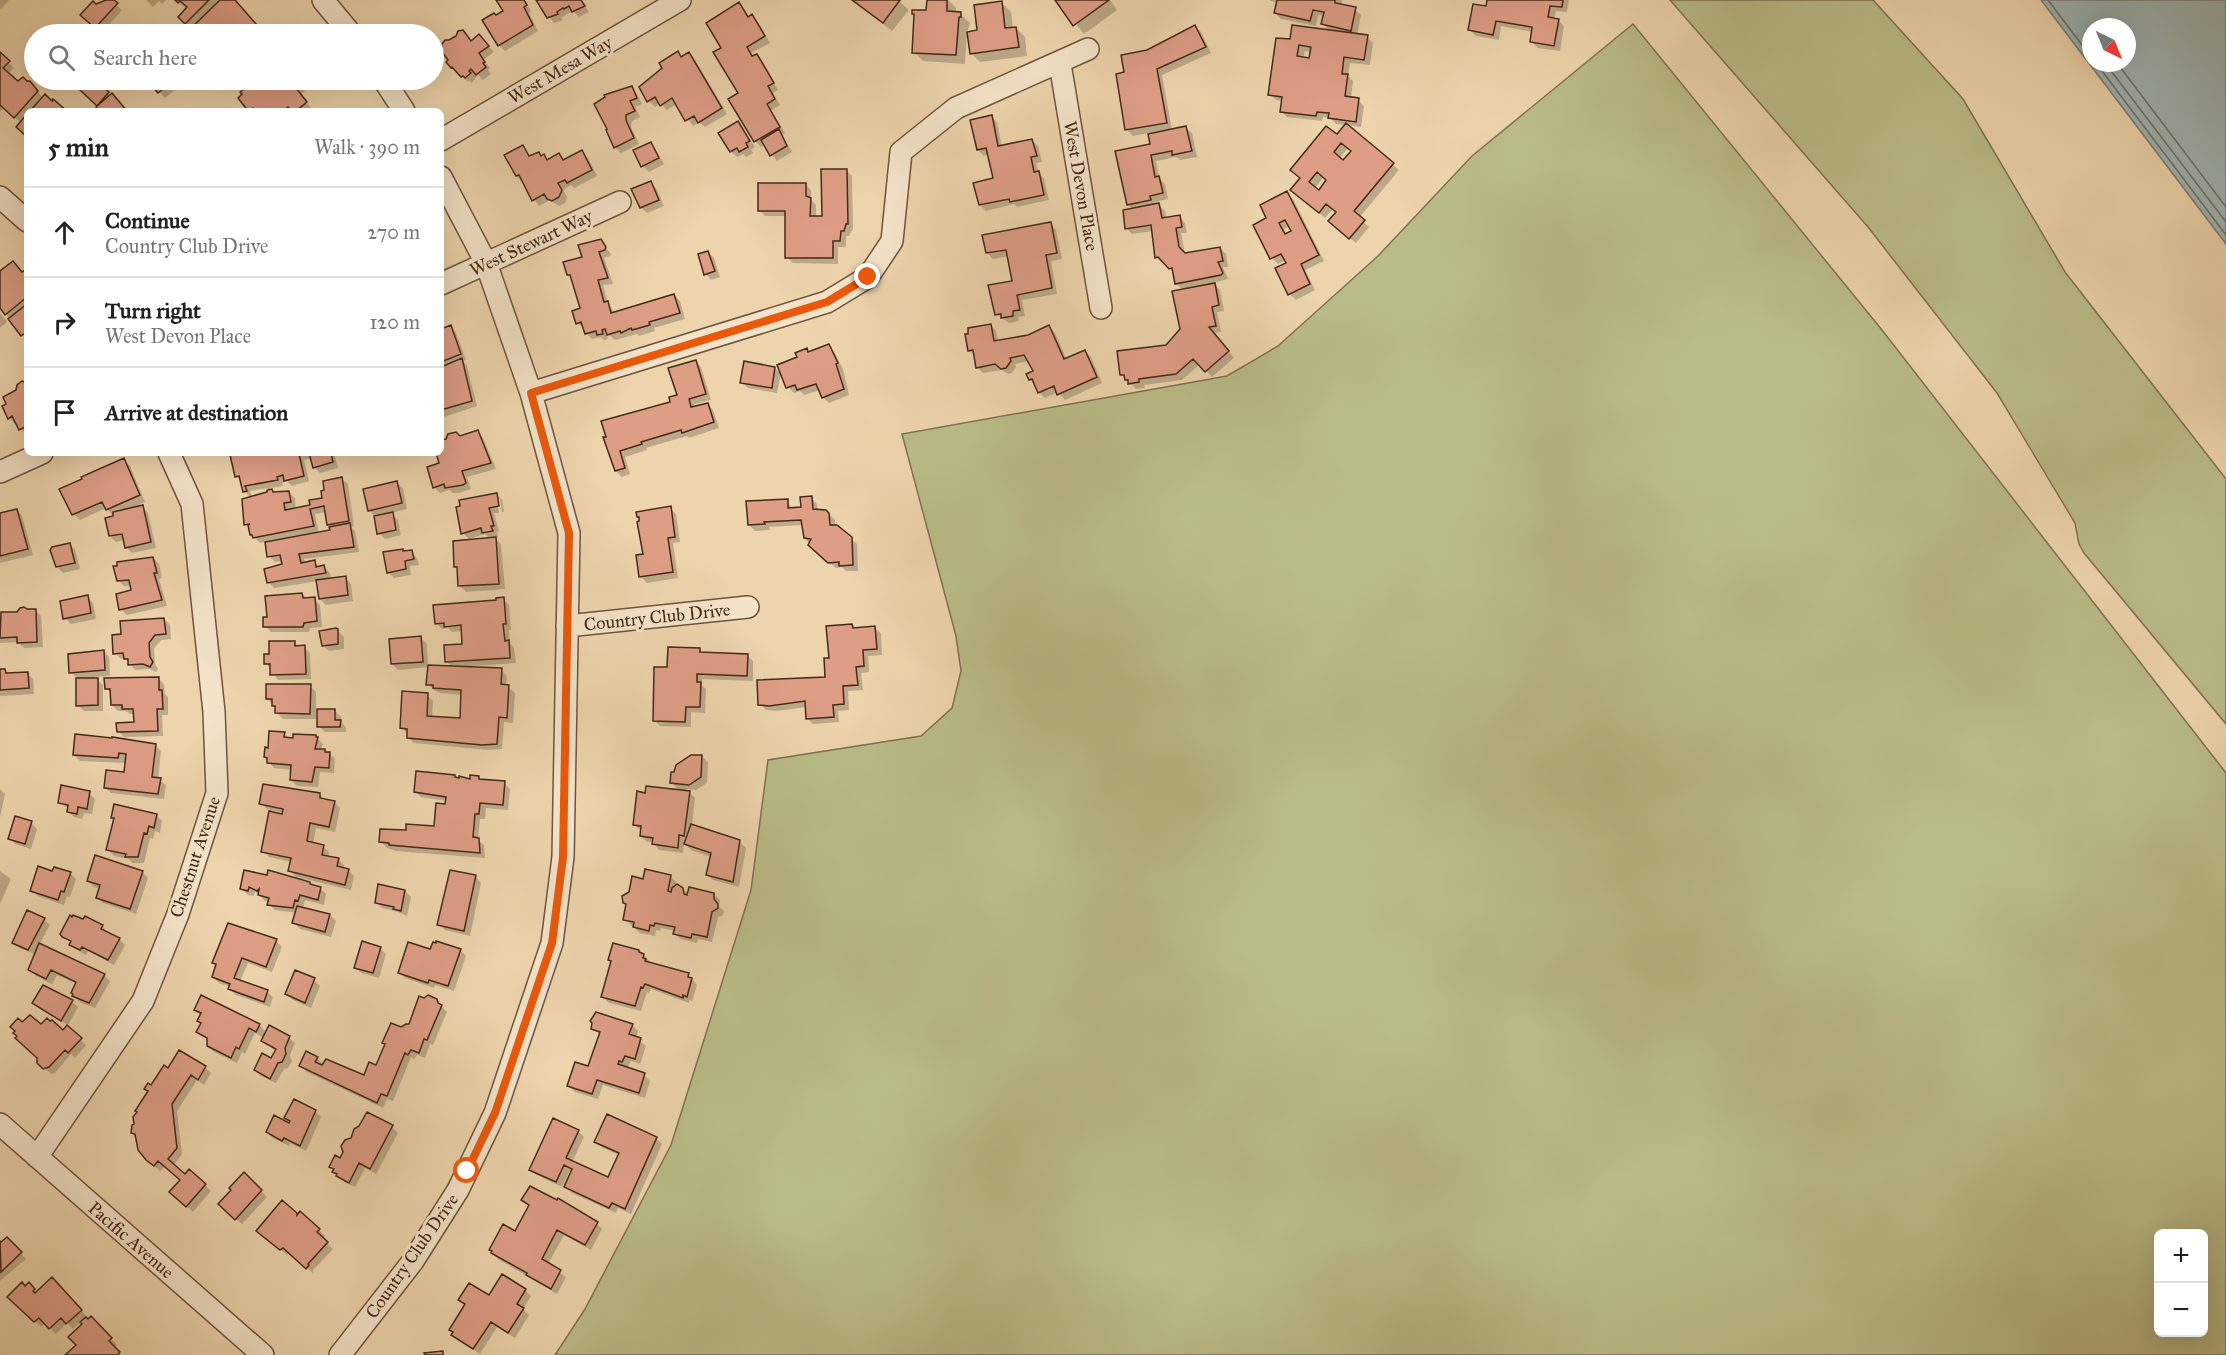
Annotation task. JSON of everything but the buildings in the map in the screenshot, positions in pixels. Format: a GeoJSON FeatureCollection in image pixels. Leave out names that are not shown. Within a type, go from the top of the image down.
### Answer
{"type":"FeatureCollection","features":[{"type":"Feature","properties":{"kind":"street"},"geometry":{"type":"LineString","coordinates":[[322,0],[342,24]]}},
{"type":"Feature","properties":{"kind":"street","name":"West Mesa Way"},"geometry":{"type":"LineString","coordinates":[[444,138],[680,0]]}},
{"type":"Feature","properties":{"kind":"street"},"geometry":{"type":"LineString","coordinates":[[531,393],[827,302],[868,277],[892,241],[902,152],[956,108],[1088,50]]}},
{"type":"Feature","properties":{"kind":"street","name":"West Devon Place"},"geometry":{"type":"LineString","coordinates":[[1060,64],[1101,308]]}},
{"type":"Feature","properties":{"kind":"street"},"geometry":{"type":"LineString","coordinates":[[390,90],[402,108]]}},
{"type":"Feature","properties":{"kind":"street","name":"Country Club Drive"},"geometry":{"type":"LineString","coordinates":[[340,1355],[413,1261],[458,1190],[495,1113],[552,943],[563,857],[569,533],[531,393],[486,263],[444,183]]}},
{"type":"Feature","properties":{"kind":"street"},"geometry":{"type":"LineString","coordinates":[[0,196],[24,218]]}},
{"type":"Feature","properties":{"kind":"street","name":"West Stewart Way"},"geometry":{"type":"LineString","coordinates":[[444,283],[620,202]]}},
{"type":"Feature","properties":{"kind":"street"},"geometry":{"type":"LineString","coordinates":[[0,472],[35,456]]}},
{"type":"Feature","properties":{"kind":"street","name":"Chestnut Avenue"},"geometry":{"type":"LineString","coordinates":[[38,1157],[143,1001],[178,914],[217,793],[214,712],[192,504],[170,456]]}},
{"type":"Feature","properties":{"kind":"street","name":"Country Club Drive"},"geometry":{"type":"LineString","coordinates":[[567,626],[748,607]]}},
{"type":"Feature","properties":{"kind":"street","name":"Pacific Avenue"},"geometry":{"type":"LineString","coordinates":[[0,1124],[263,1355]]}},
{"type":"Feature","properties":{"kind":"green space"},"geometry":{"type":"Polygon","coordinates":[[[1670,0],[1873,0],[1963,99],[2065,272],[2226,479],[2226,724],[2084,553],[2079,544],[2075,523],[1997,393],[1868,227],[1670,0]]]}},
{"type":"Feature","properties":{"kind":"green space"},"geometry":{"type":"Polygon","coordinates":[[[1633,24],[1882,330],[2226,773],[2226,1355],[555,1355],[585,1309],[671,1145],[751,890],[768,760],[921,736],[952,708],[961,671],[956,636],[902,434],[1227,376],[1278,346],[1378,256],[1472,156],[1633,24]]]}},
{"type":"Feature","properties":{"kind":"water"},"geometry":{"type":"Polygon","coordinates":[[[2041,0],[2226,0],[2226,244],[2096,72],[2136,72],[2136,18],[2082,18],[2082,54],[2041,0]]]}},
{"type":"Feature","properties":{"kind":"route"},"geometry":{"type":"LineString","coordinates":[[467,1171],[495,1113],[552,943],[563,857],[569,533],[531,393],[827,302],[868,277]]}}]}
